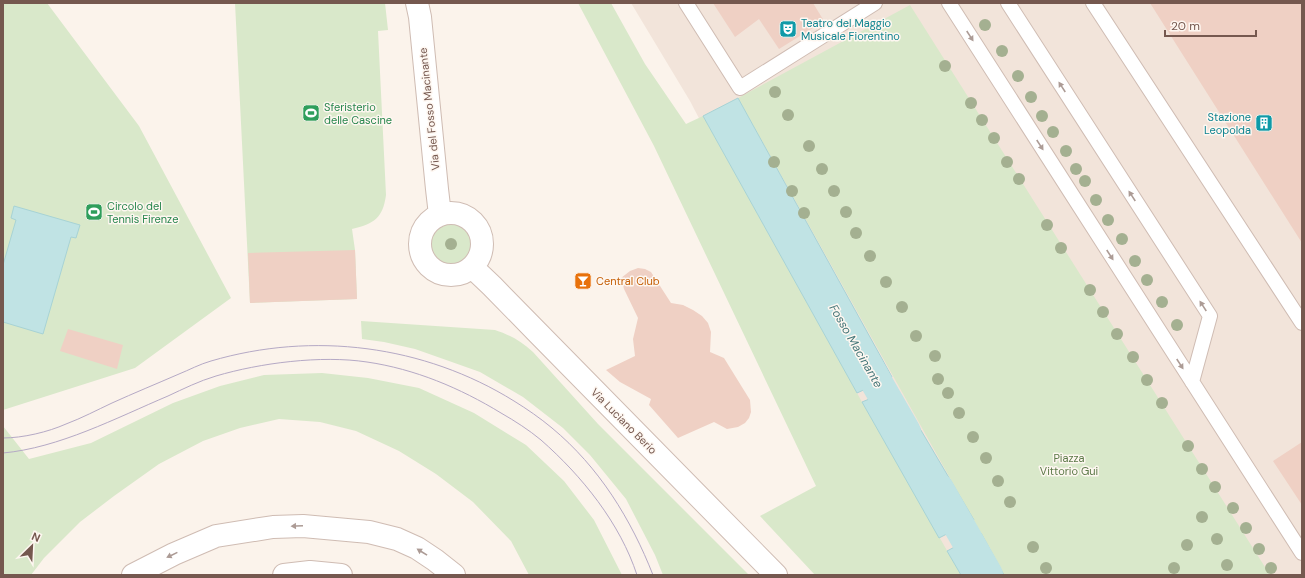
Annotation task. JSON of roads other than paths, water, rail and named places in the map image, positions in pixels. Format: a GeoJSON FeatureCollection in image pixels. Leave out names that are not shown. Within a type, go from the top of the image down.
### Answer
{"type":"FeatureCollection","features":[{"type":"Feature","properties":{"kind":"street","name":"Via del Fosso Macinante"},"geometry":{"type":"LineString","coordinates":[[417,3],[420,17],[440,215]]}},
{"type":"Feature","properties":{"kind":"street"},"geometry":{"type":"LineString","coordinates":[[450,213],[462,215],[471,220],[478,228],[482,238],[482,249],[479,259],[472,267],[463,273],[453,275],[443,274],[433,270],[426,263],[422,254],[420,245],[425,227],[440,215],[450,213]]}},
{"type":"Feature","properties":{"kind":"street","name":"Via Luciano Berio"},"geometry":{"type":"LineString","coordinates":[[472,267],[508,301],[776,575]]}},
{"type":"Feature","properties":{"kind":"street"},"geometry":{"type":"LineString","coordinates":[[133,575],[174,554],[216,536],[273,527],[303,526],[369,532],[397,539],[417,548],[454,575]]}},
{"type":"Feature","properties":{"kind":"street"},"geometry":{"type":"LineString","coordinates":[[284,575],[310,572],[341,575]]}},
{"type":"Feature","properties":{"kind":"lane"},"geometry":{"type":"LineString","coordinates":[[686,3],[740,88],[875,3]]}},
{"type":"Feature","properties":{"kind":"lane"},"geometry":{"type":"LineString","coordinates":[[949,3],[1302,554]]}},
{"type":"Feature","properties":{"kind":"lane"},"geometry":{"type":"LineString","coordinates":[[1008,3],[1210,316],[1192,382]]}},
{"type":"Feature","properties":{"kind":"lane"},"geometry":{"type":"LineString","coordinates":[[1093,3],[1302,323]]}},
{"type":"Feature","properties":{"kind":"water"},"geometry":{"type":"Polygon","coordinates":[[[738,98],[892,377],[857,393],[703,116],[738,98]]]}},
{"type":"Feature","properties":{"kind":"water"},"geometry":{"type":"Polygon","coordinates":[[[14,206],[80,225],[76,238],[71,237],[43,334],[3,322],[3,265],[16,220],[11,218],[14,206]]]}},
{"type":"Feature","properties":{"kind":"water"},"geometry":{"type":"Polygon","coordinates":[[[896,388],[974,520],[939,538],[862,402],[896,388]]]}},
{"type":"Feature","properties":{"kind":"water"},"geometry":{"type":"Polygon","coordinates":[[[981,533],[1004,575],[961,575],[947,551],[981,533]]]}},
{"type":"Feature","properties":{"kind":"waterway","name":"Fosso Macinante"},"geometry":{"type":"LineString","coordinates":[[855,345],[905,432]]}},
{"type":"Feature","properties":{"kind":"waterway","name":"Fosso Macinante"},"geometry":{"type":"LineString","coordinates":[[938,489],[987,575]]}},
{"type":"Feature","properties":{"kind":"tram line"},"geometry":{"type":"LineString","coordinates":[[3,438],[27,436],[51,430],[203,364],[250,352],[289,347],[328,346],[367,349],[405,356],[443,367],[479,382],[519,404],[538,417],[569,443],[585,460],[612,495],[635,534],[653,575]]}},
{"type":"Feature","properties":{"kind":"tram line"},"geometry":{"type":"LineString","coordinates":[[3,453],[24,450],[66,439],[197,383],[233,371],[271,364],[330,359],[385,365],[420,375],[470,395],[527,429],[541,440],[571,469],[598,502],[621,537],[637,575]]}},
{"type":"Feature","properties":{"kind":"place","name":"Teatro del Maggio Musicale Fiorentino"},"geometry":{"type":"Point","coordinates":[788,29]}},
{"type":"Feature","properties":{"kind":"place","name":"Sferisterio delle Cascine"},"geometry":{"type":"Point","coordinates":[311,113]}},
{"type":"Feature","properties":{"kind":"place","name":"Stazione Leopolda"},"geometry":{"type":"Point","coordinates":[1264,123]}},
{"type":"Feature","properties":{"kind":"place","name":"Circolo del Tennis Firenze"},"geometry":{"type":"Point","coordinates":[94,212]}},
{"type":"Feature","properties":{"kind":"place","name":"Central Club"},"geometry":{"type":"Point","coordinates":[583,281]}},
{"type":"Feature","properties":{"kind":"park label","name":"Piazza Vittorio Gui"},"geometry":{"type":"Point","coordinates":[1069,464]}}]}
